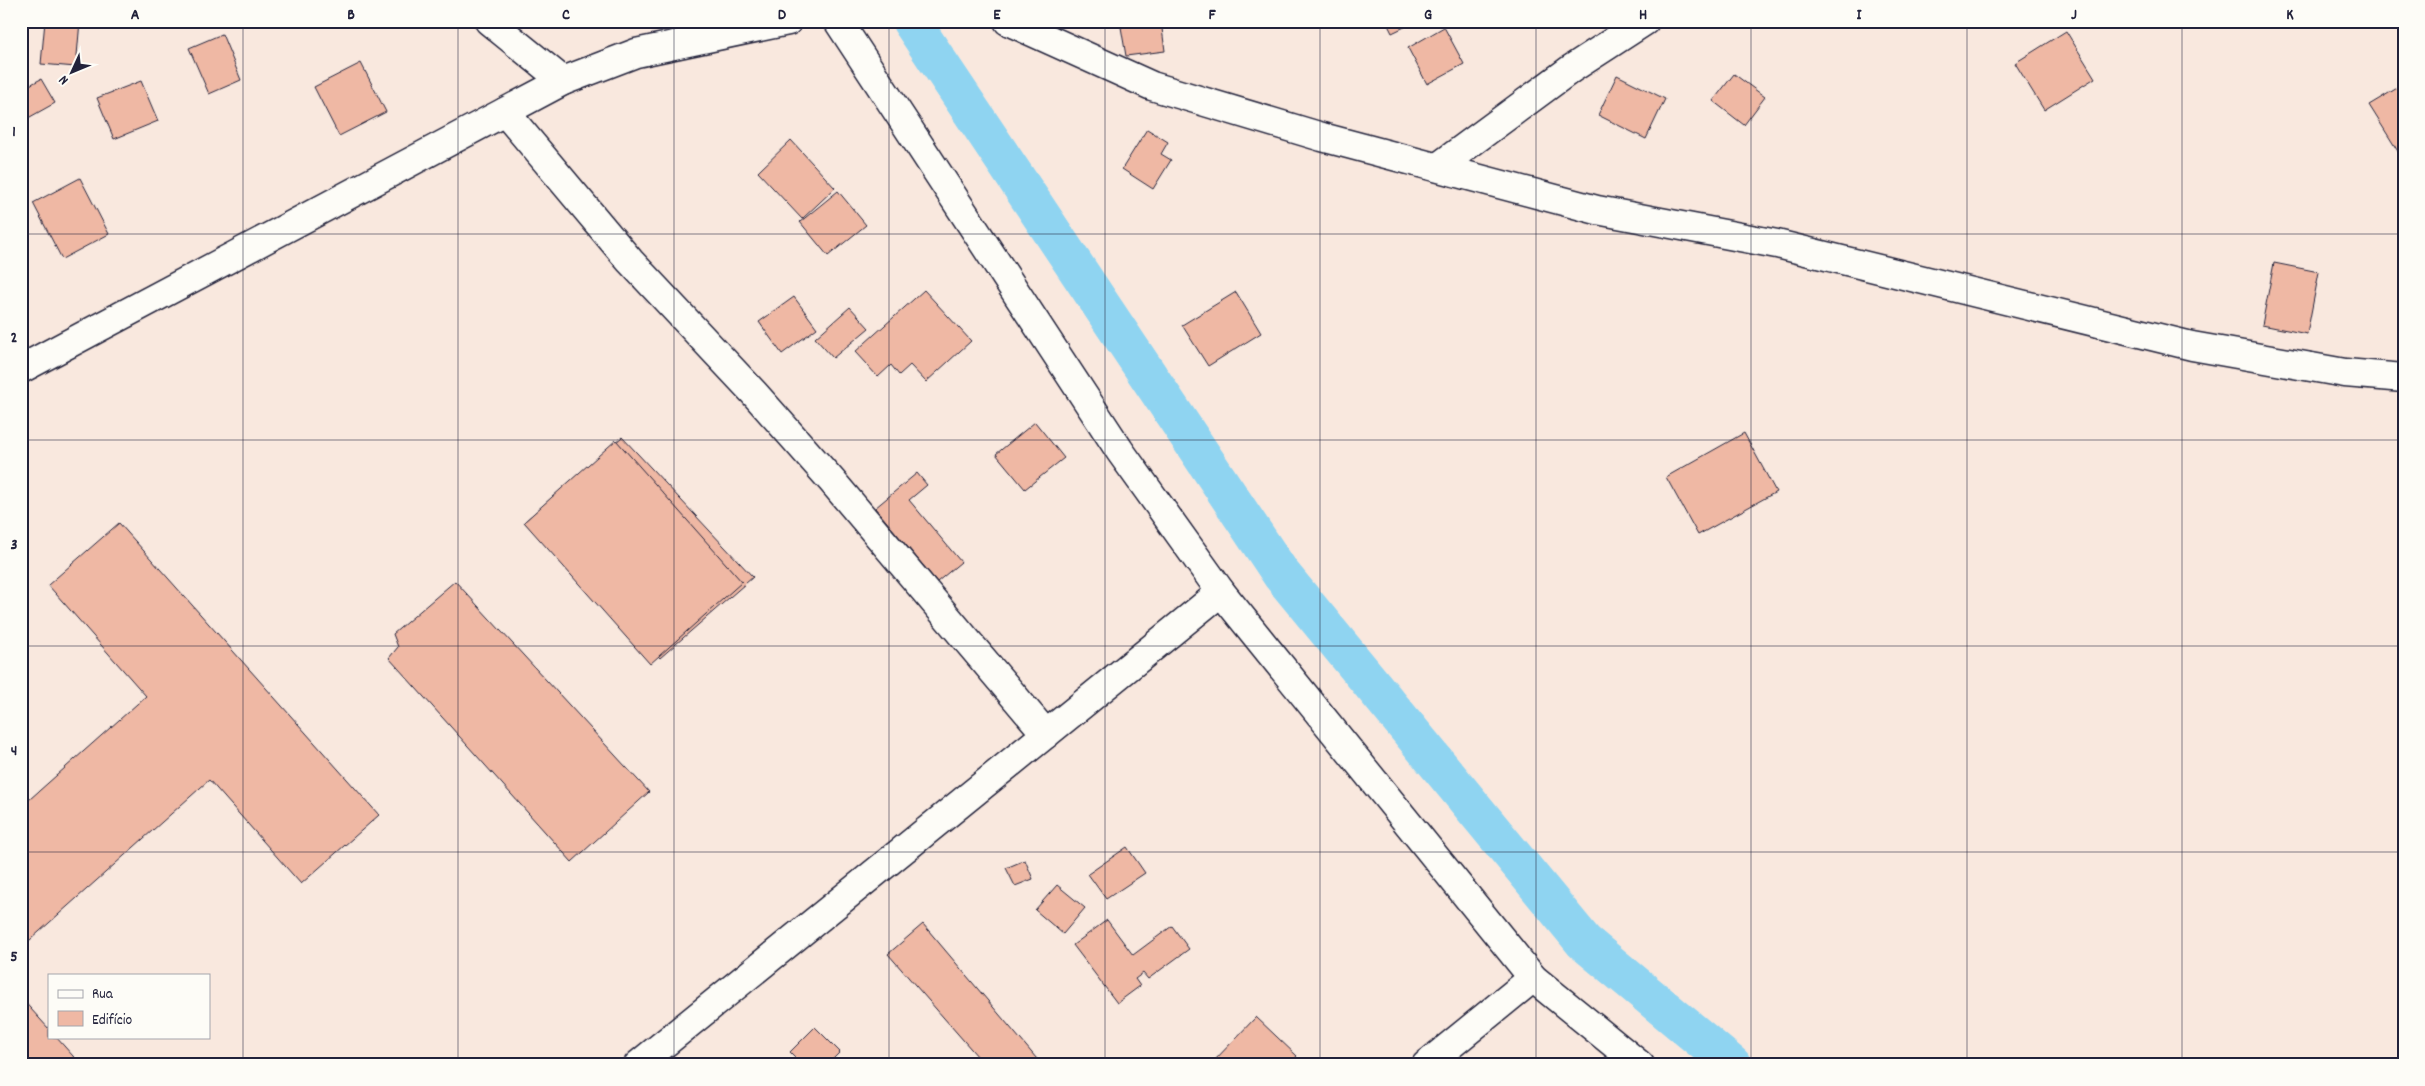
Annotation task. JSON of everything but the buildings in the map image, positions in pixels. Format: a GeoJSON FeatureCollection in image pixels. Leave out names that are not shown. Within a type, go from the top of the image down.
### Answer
{"type":"FeatureCollection","features":[{"type":"Feature","properties":{"kind":"street"},"geometry":{"type":"LineString","coordinates":[[489,21],[563,81]]}},
{"type":"Feature","properties":{"kind":"street"},"geometry":{"type":"LineString","coordinates":[[21,369],[563,81],[636,53],[788,21]]}},
{"type":"Feature","properties":{"kind":"street"},"geometry":{"type":"LineString","coordinates":[[838,21],[1120,451],[1221,592],[1533,978],[1640,1065]]}},
{"type":"Feature","properties":{"kind":"street"},"geometry":{"type":"LineString","coordinates":[[1008,21],[1152,86],[1322,137],[1597,210],[1777,244],[2192,346],[2345,373],[2404,378]]}},
{"type":"Feature","properties":{"kind":"street"},"geometry":{"type":"LineString","coordinates":[[1438,167],[1571,69],[1644,21]]}},
{"type":"Feature","properties":{"kind":"street"},"geometry":{"type":"LineString","coordinates":[[505,112],[630,261],[754,393],[832,481],[1046,734]]}},
{"type":"Feature","properties":{"kind":"street"},"geometry":{"type":"LineString","coordinates":[[638,1065],[1221,592]]}},
{"type":"Feature","properties":{"kind":"street"},"geometry":{"type":"LineString","coordinates":[[1426,1065],[1533,978]]}},
{"type":"Feature","properties":{"kind":"waterway"},"geometry":{"type":"LineString","coordinates":[[911,21],[1281,574],[1584,942],[1732,1065]]}}]}
